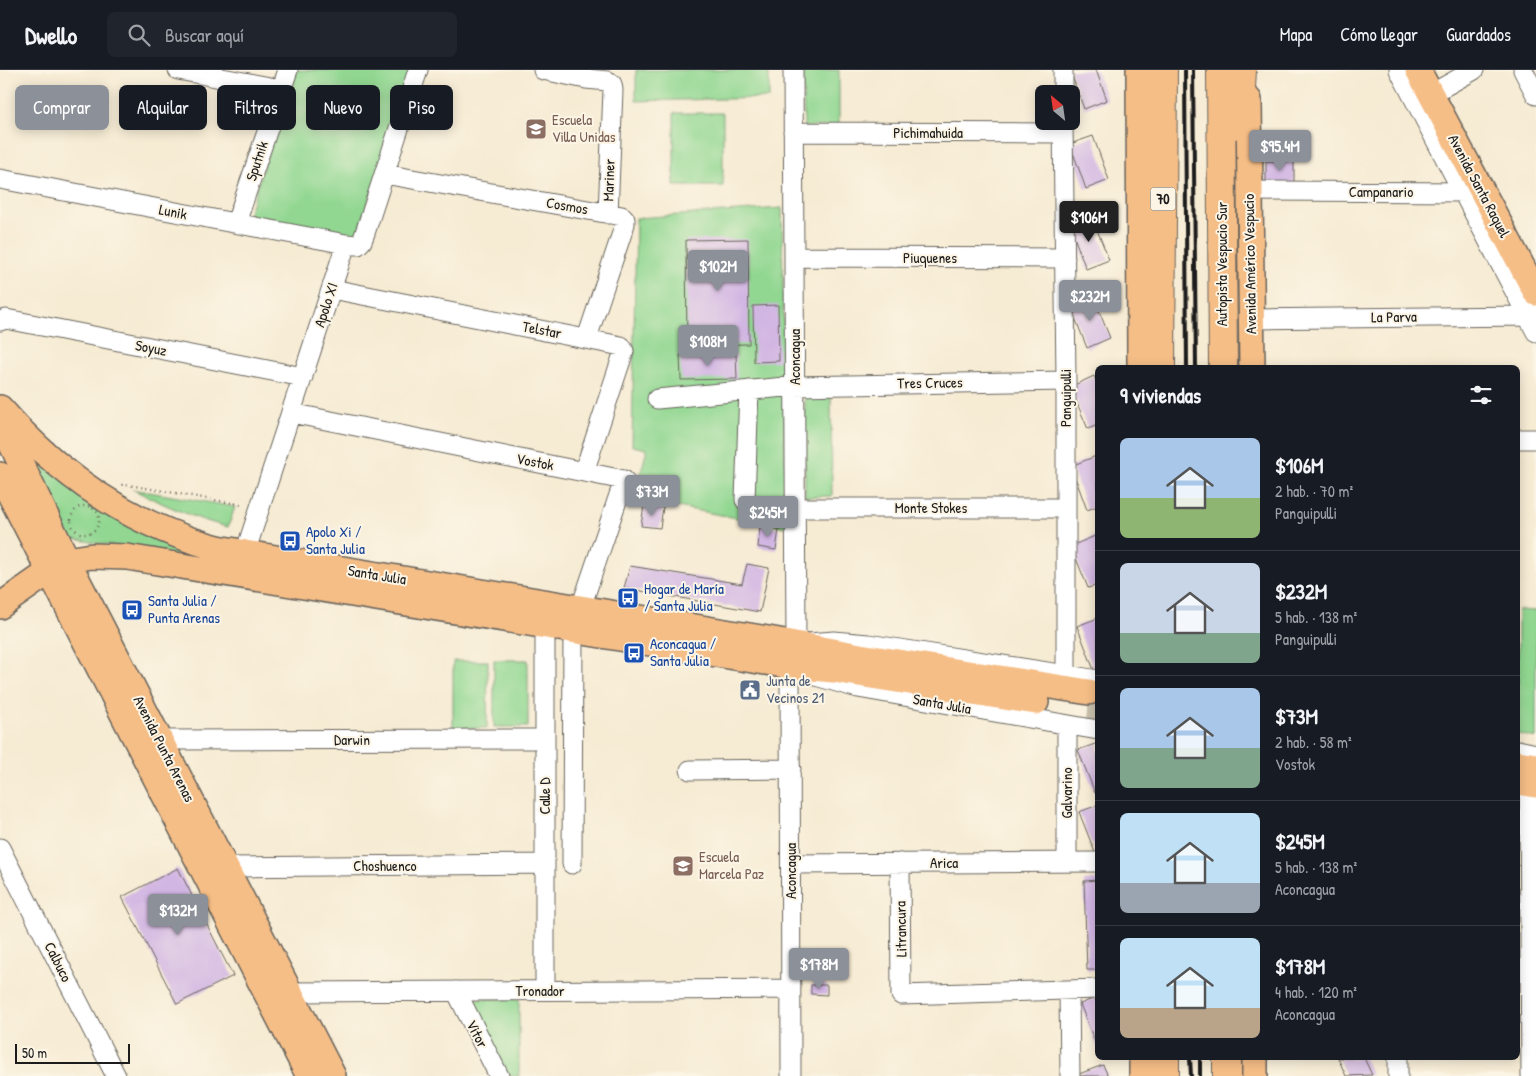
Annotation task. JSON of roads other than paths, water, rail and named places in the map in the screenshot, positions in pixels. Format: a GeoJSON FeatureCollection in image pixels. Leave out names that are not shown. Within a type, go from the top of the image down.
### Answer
{"type":"FeatureCollection","features":[{"type":"Feature","properties":{"kind":"highway","name":"70"},"geometry":{"type":"LineString","coordinates":[[1161,365],[1163,70]]}},
{"type":"Feature","properties":{"kind":"highway","name":"Autopista Vespucio Sur"},"geometry":{"type":"LineString","coordinates":[[1221,70],[1223,365]]}},
{"type":"Feature","properties":{"kind":"highway"},"geometry":{"type":"LineString","coordinates":[[1223,328],[1235,256],[1236,178],[1242,70]]}},
{"type":"Feature","properties":{"kind":"highway"},"geometry":{"type":"LineString","coordinates":[[1165,1060],[1166,1076]]}},
{"type":"Feature","properties":{"kind":"highway"},"geometry":{"type":"LineString","coordinates":[[1227,1060],[1227,1076]]}},
{"type":"Feature","properties":{"kind":"main road"},"geometry":{"type":"LineString","coordinates":[[1139,70],[1140,365]]}},
{"type":"Feature","properties":{"kind":"main road","name":"Avenida Américo Vespucio"},"geometry":{"type":"LineString","coordinates":[[1249,70],[1252,365]]}},
{"type":"Feature","properties":{"kind":"main road","name":"Avenida Santa Raquel"},"geometry":{"type":"LineString","coordinates":[[1417,76],[1472,192],[1534,305]]}},
{"type":"Feature","properties":{"kind":"main road","name":"Santa Julia"},"geometry":{"type":"LineString","coordinates":[[0,408],[53,461],[70,476],[102,498],[171,532],[209,546],[581,608],[793,655]]}},
{"type":"Feature","properties":{"kind":"main road","name":"Avenida Punta Arenas"},"geometry":{"type":"LineString","coordinates":[[0,420],[59,566],[310,1076]]}},
{"type":"Feature","properties":{"kind":"main road","name":"Avenida Punta Arenas"},"geometry":{"type":"LineString","coordinates":[[0,475],[59,566],[160,740],[333,1076]]}},
{"type":"Feature","properties":{"kind":"main road","name":"Santa Julia"},"geometry":{"type":"LineString","coordinates":[[59,566],[92,556],[127,557],[573,631],[793,655],[860,656],[1093,703]]}},
{"type":"Feature","properties":{"kind":"main road"},"geometry":{"type":"LineString","coordinates":[[0,606],[59,566]]}},
{"type":"Feature","properties":{"kind":"main road"},"geometry":{"type":"LineString","coordinates":[[1520,763],[1536,766]]}},
{"type":"Feature","properties":{"kind":"main road"},"geometry":{"type":"LineString","coordinates":[[1142,1060],[1142,1076]]}},
{"type":"Feature","properties":{"kind":"main road"},"geometry":{"type":"LineString","coordinates":[[1255,1060],[1255,1076]]}},
{"type":"Feature","properties":{"kind":"street"},"geometry":{"type":"LineString","coordinates":[[178,70],[259,85]]}},
{"type":"Feature","properties":{"kind":"street","name":"Sputnik"},"geometry":{"type":"LineString","coordinates":[[282,85],[288,70]]}},
{"type":"Feature","properties":{"kind":"street"},"geometry":{"type":"LineString","coordinates":[[346,244],[358,245],[362,241],[418,70]]}},
{"type":"Feature","properties":{"kind":"street","name":"Mariner"},"geometry":{"type":"LineString","coordinates":[[543,70],[587,74],[612,84],[608,214]]}},
{"type":"Feature","properties":{"kind":"street","name":"Aconcagua"},"geometry":{"type":"LineString","coordinates":[[791,1076],[791,769],[795,508],[793,70]]}},
{"type":"Feature","properties":{"kind":"street"},"geometry":{"type":"LineString","coordinates":[[1063,70],[1063,85]]}},
{"type":"Feature","properties":{"kind":"street"},"geometry":{"type":"LineString","coordinates":[[1472,192],[1417,76],[1474,70]]}},
{"type":"Feature","properties":{"kind":"street"},"geometry":{"type":"LineString","coordinates":[[1523,70],[1536,95]]}},
{"type":"Feature","properties":{"kind":"street","name":"Pichimahuida"},"geometry":{"type":"LineString","coordinates":[[794,132],[1035,128]]}},
{"type":"Feature","properties":{"kind":"street","name":"Sputnik"},"geometry":{"type":"LineString","coordinates":[[236,223],[267,130]]}},
{"type":"Feature","properties":{"kind":"street","name":"Panguipulli"},"geometry":{"type":"LineString","coordinates":[[1063,130],[1066,381],[1066,675]]}},
{"type":"Feature","properties":{"kind":"street","name":"Cosmos"},"geometry":{"type":"LineString","coordinates":[[384,174],[622,216],[625,219],[625,224],[587,338]]}},
{"type":"Feature","properties":{"kind":"street","name":"Lunik"},"geometry":{"type":"LineString","coordinates":[[0,179],[346,244]]}},
{"type":"Feature","properties":{"kind":"street","name":"Campanario"},"geometry":{"type":"LineString","coordinates":[[1250,190],[1472,192]]}},
{"type":"Feature","properties":{"kind":"street","name":"Apolo XI"},"geometry":{"type":"LineString","coordinates":[[244,553],[346,244]]}},
{"type":"Feature","properties":{"kind":"street","name":"Piuquenes"},"geometry":{"type":"LineString","coordinates":[[794,257],[1065,258]]}},
{"type":"Feature","properties":{"kind":"street","name":"Telstar"},"geometry":{"type":"LineString","coordinates":[[332,289],[618,344],[624,354],[584,472]]}},
{"type":"Feature","properties":{"kind":"street","name":"La Parva"},"geometry":{"type":"LineString","coordinates":[[1251,319],[1534,305]]}},
{"type":"Feature","properties":{"kind":"street","name":"Soyuz"},"geometry":{"type":"LineString","coordinates":[[0,321],[6,320],[303,377]]}},
{"type":"Feature","properties":{"kind":"street","name":"Tres Cruces"},"geometry":{"type":"LineString","coordinates":[[657,399],[795,386],[1066,381]]}},
{"type":"Feature","properties":{"kind":"street"},"geometry":{"type":"LineString","coordinates":[[745,500],[749,390]]}},
{"type":"Feature","properties":{"kind":"street","name":"Vostok"},"geometry":{"type":"LineString","coordinates":[[291,413],[624,480],[573,631],[572,864]]}},
{"type":"Feature","properties":{"kind":"street"},"geometry":{"type":"LineString","coordinates":[[1520,439],[1536,439]]}},
{"type":"Feature","properties":{"kind":"street","name":"Monte Stokes"},"geometry":{"type":"LineString","coordinates":[[795,508],[1066,508]]}},
{"type":"Feature","properties":{"kind":"street","name":"Calle D"},"geometry":{"type":"LineString","coordinates":[[545,602],[545,990]]}},
{"type":"Feature","properties":{"kind":"street","name":"Santa Julia"},"geometry":{"type":"LineString","coordinates":[[834,641],[868,644],[1066,675],[1093,703],[1067,725],[858,688],[812,675],[793,655],[834,641]]}},
{"type":"Feature","properties":{"kind":"street","name":"Galvarino"},"geometry":{"type":"LineString","coordinates":[[1067,725],[1067,862]]}},
{"type":"Feature","properties":{"kind":"street","name":"Darwin"},"geometry":{"type":"LineString","coordinates":[[160,740],[545,739]]}},
{"type":"Feature","properties":{"kind":"street"},"geometry":{"type":"LineString","coordinates":[[1520,750],[1536,754]]}},
{"type":"Feature","properties":{"kind":"street"},"geometry":{"type":"LineString","coordinates":[[690,770],[791,769]]}},
{"type":"Feature","properties":{"kind":"street"},"geometry":{"type":"LineString","coordinates":[[1527,792],[1533,978],[1531,1076]]}},
{"type":"Feature","properties":{"kind":"street","name":"Calbuco"},"geometry":{"type":"LineString","coordinates":[[0,848],[116,1076]]}},
{"type":"Feature","properties":{"kind":"street","name":"Arica"},"geometry":{"type":"LineString","coordinates":[[791,864],[1095,862]]}},
{"type":"Feature","properties":{"kind":"street","name":"Choshuenco"},"geometry":{"type":"LineString","coordinates":[[225,867],[545,864]]}},
{"type":"Feature","properties":{"kind":"street","name":"Litrancura"},"geometry":{"type":"LineString","coordinates":[[900,864],[902,995],[1068,990]]}},
{"type":"Feature","properties":{"kind":"street","name":"Tronador"},"geometry":{"type":"LineString","coordinates":[[290,992],[791,989]]}},
{"type":"Feature","properties":{"kind":"street"},"geometry":{"type":"LineString","coordinates":[[1070,1076],[1068,990],[1095,989]]}},
{"type":"Feature","properties":{"kind":"street","name":"Vitor"},"geometry":{"type":"LineString","coordinates":[[456,991],[499,1076]]}},
{"type":"Feature","properties":{"kind":"street"},"geometry":{"type":"LineString","coordinates":[[1398,1060],[1398,1076]]}},
{"type":"Feature","properties":{"kind":"tunnel"},"geometry":{"type":"LineString","coordinates":[[1088,710],[1095,711]]}},
{"type":"Feature","properties":{"kind":"railway"},"geometry":{"type":"LineString","coordinates":[[1185,70],[1187,365]]}},
{"type":"Feature","properties":{"kind":"railway"},"geometry":{"type":"LineString","coordinates":[[1193,70],[1196,365]]}},
{"type":"Feature","properties":{"kind":"railway"},"geometry":{"type":"LineString","coordinates":[[1190,1060],[1191,1076]]}},
{"type":"Feature","properties":{"kind":"railway"},"geometry":{"type":"LineString","coordinates":[[1200,1060],[1200,1076]]}},
{"type":"Feature","properties":{"kind":"place","name":"Escuela Villa Unidas"},"geometry":{"type":"Point","coordinates":[536,129]}},
{"type":"Feature","properties":{"kind":"place","name":"Apolo Xi / Santa Julia"},"geometry":{"type":"Point","coordinates":[290,541]}},
{"type":"Feature","properties":{"kind":"place","name":"Hogar de María / Santa Julia"},"geometry":{"type":"Point","coordinates":[628,598]}},
{"type":"Feature","properties":{"kind":"place","name":"Santa Julia / Punta Arenas"},"geometry":{"type":"Point","coordinates":[132,610]}},
{"type":"Feature","properties":{"kind":"place","name":"Aconcagua / Santa Julia"},"geometry":{"type":"Point","coordinates":[634,653]}},
{"type":"Feature","properties":{"kind":"place","name":"Junta de Vecinos 21"},"geometry":{"type":"Point","coordinates":[750,690]}},
{"type":"Feature","properties":{"kind":"place","name":"Escuela Marcela Paz"},"geometry":{"type":"Point","coordinates":[683,866]}}]}
